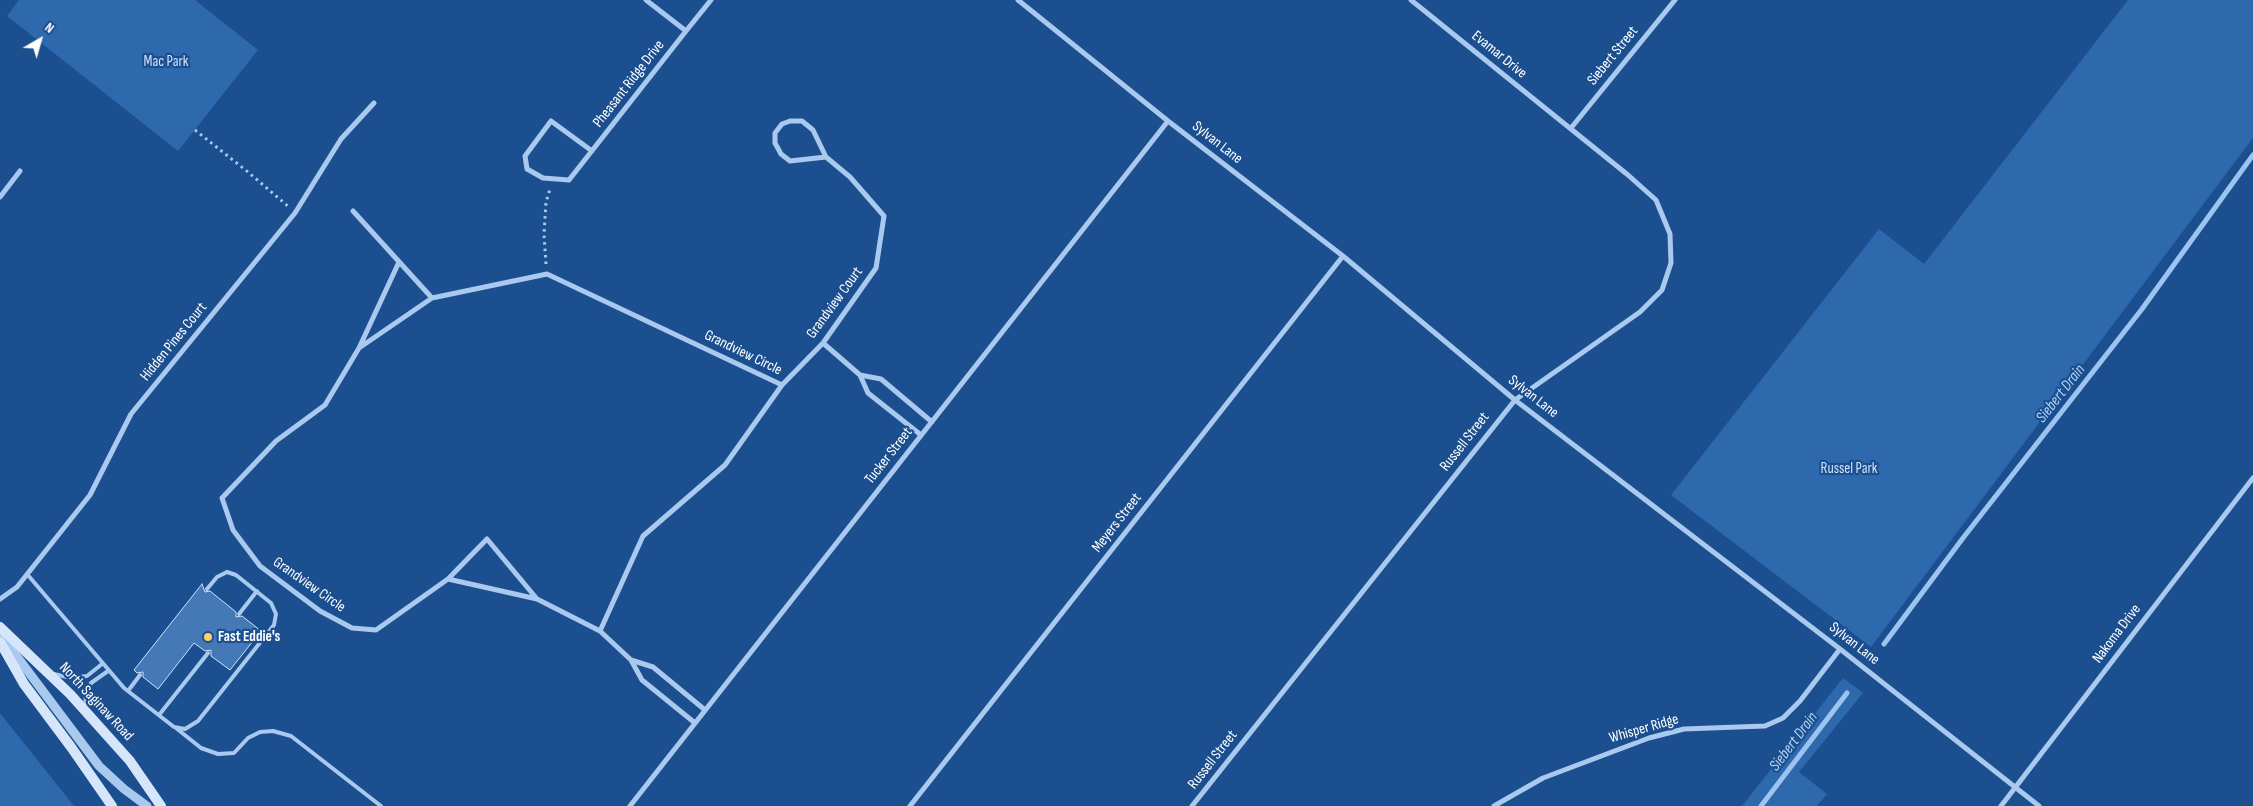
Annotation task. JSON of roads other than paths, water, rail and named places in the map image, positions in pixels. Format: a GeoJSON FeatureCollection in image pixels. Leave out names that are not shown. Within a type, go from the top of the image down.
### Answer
{"type":"FeatureCollection","features":[{"type":"Feature","properties":{"kind":"main road","name":"North Saginaw Road"},"geometry":{"type":"LineString","coordinates":[[0,627],[50,674],[130,761],[161,806]]}},
{"type":"Feature","properties":{"kind":"main road"},"geometry":{"type":"LineString","coordinates":[[0,642],[24,684],[72,747],[112,806]]}},
{"type":"Feature","properties":{"kind":"street"},"geometry":{"type":"LineString","coordinates":[[646,0],[686,32]]}},
{"type":"Feature","properties":{"kind":"street","name":"Pheasant Ridge Drive"},"geometry":{"type":"LineString","coordinates":[[592,151],[551,121],[524,156],[527,169],[543,178],[569,180],[592,151],[686,32],[711,0]]}},
{"type":"Feature","properties":{"kind":"street","name":"Sylvan Lane"},"geometry":{"type":"LineString","coordinates":[[1018,0],[1168,121],[1343,256],[1515,400],[1840,649],[2039,806]]}},
{"type":"Feature","properties":{"kind":"street","name":"Evamar Drive"},"geometry":{"type":"LineString","coordinates":[[1411,0],[1571,128]]}},
{"type":"Feature","properties":{"kind":"street","name":"Siebert Street"},"geometry":{"type":"LineString","coordinates":[[1571,128],[1675,0]]}},
{"type":"Feature","properties":{"kind":"street","name":"Hidden Pines Court"},"geometry":{"type":"LineString","coordinates":[[0,598],[17,587],[90,495],[131,414],[295,213],[341,139],[374,103]]}},
{"type":"Feature","properties":{"kind":"street","name":"Grandview Court"},"geometry":{"type":"LineString","coordinates":[[782,385],[823,343],[876,268],[884,216],[850,177],[826,157],[813,130],[802,121],[790,121],[782,124],[775,133],[775,144],[781,154],[790,161],[826,157]]}},
{"type":"Feature","properties":{"kind":"street","name":"Tucker Street"},"geometry":{"type":"LineString","coordinates":[[630,806],[1168,121]]}},
{"type":"Feature","properties":{"kind":"street","name":"Russell Street"},"geometry":{"type":"LineString","coordinates":[[1192,806],[1515,400],[1640,312],[1662,290],[1671,263],[1670,234],[1656,200],[1571,128]]}},
{"type":"Feature","properties":{"kind":"street"},"geometry":{"type":"LineString","coordinates":[[0,197],[20,171]]}},
{"type":"Feature","properties":{"kind":"street"},"geometry":{"type":"LineString","coordinates":[[352,211],[432,298]]}},
{"type":"Feature","properties":{"kind":"street","name":"Meyers Street"},"geometry":{"type":"LineString","coordinates":[[910,806],[1343,256]]}},
{"type":"Feature","properties":{"kind":"street","name":"Grandview Circle"},"geometry":{"type":"LineString","coordinates":[[399,262],[358,348],[325,405],[276,441],[222,498],[232,530],[260,566],[320,611],[352,628],[376,630],[448,579]]}},
{"type":"Feature","properties":{"kind":"street","name":"Grandview Circle"},"geometry":{"type":"LineString","coordinates":[[358,348],[432,298],[547,274],[782,385],[725,465],[643,536],[600,631]]}},
{"type":"Feature","properties":{"kind":"street"},"geometry":{"type":"LineString","coordinates":[[823,343],[860,375],[868,393],[921,436]]}},
{"type":"Feature","properties":{"kind":"street"},"geometry":{"type":"LineString","coordinates":[[860,375],[881,379],[932,422]]}},
{"type":"Feature","properties":{"kind":"street","name":"Nakoma Drive"},"geometry":{"type":"LineString","coordinates":[[2001,806],[2253,478]]}},
{"type":"Feature","properties":{"kind":"street"},"geometry":{"type":"LineString","coordinates":[[448,579],[487,539],[537,599]]}},
{"type":"Feature","properties":{"kind":"street"},"geometry":{"type":"LineString","coordinates":[[448,579],[537,599],[600,631],[631,660],[642,680],[695,723]]}},
{"type":"Feature","properties":{"kind":"street"},"geometry":{"type":"LineString","coordinates":[[0,634],[99,766],[124,789],[147,806]]}},
{"type":"Feature","properties":{"kind":"street","name":"Whisper Ridge"},"geometry":{"type":"LineString","coordinates":[[1494,806],[1543,778],[1648,738],[1684,729],[1765,726],[1784,718],[1800,701],[1840,649]]}},
{"type":"Feature","properties":{"kind":"street"},"geometry":{"type":"LineString","coordinates":[[631,660],[653,667],[705,710]]}},
{"type":"Feature","properties":{"kind":"lane"},"geometry":{"type":"LineString","coordinates":[[174,727],[185,729],[198,721],[274,625],[276,614],[271,603],[236,575],[227,572],[217,577],[207,589]]}},
{"type":"Feature","properties":{"kind":"lane"},"geometry":{"type":"LineString","coordinates":[[27,574],[108,671],[128,691],[202,748],[218,754],[234,753],[248,738],[260,732],[273,731],[290,736],[381,806]]}},
{"type":"Feature","properties":{"kind":"lane"},"geometry":{"type":"LineString","coordinates":[[239,614],[257,591]]}},
{"type":"Feature","properties":{"kind":"lane"},"geometry":{"type":"LineString","coordinates":[[159,716],[208,654]]}},
{"type":"Feature","properties":{"kind":"lane"},"geometry":{"type":"LineString","coordinates":[[50,674],[71,678],[87,676],[102,664]]}},
{"type":"Feature","properties":{"kind":"lane"},"geometry":{"type":"LineString","coordinates":[[85,712],[86,693],[91,683],[108,671]]}},
{"type":"Feature","properties":{"kind":"lane"},"geometry":{"type":"LineString","coordinates":[[128,691],[140,675]]}},
{"type":"Feature","properties":{"kind":"waterway","name":"Siebert Drain"},"geometry":{"type":"LineString","coordinates":[[1884,644],[1963,538],[2142,309],[2253,155]]}},
{"type":"Feature","properties":{"kind":"waterway","name":"Siebert Drain"},"geometry":{"type":"LineString","coordinates":[[1761,806],[1847,693]]}},
{"type":"Feature","properties":{"kind":"place","name":"Fast Eddie's"},"geometry":{"type":"Point","coordinates":[208,637]}},
{"type":"Feature","properties":{"kind":"park label","name":"Mac Park"},"geometry":{"type":"Point","coordinates":[166,62]}},
{"type":"Feature","properties":{"kind":"park label","name":"Russel Park"},"geometry":{"type":"Point","coordinates":[1849,469]}}]}
